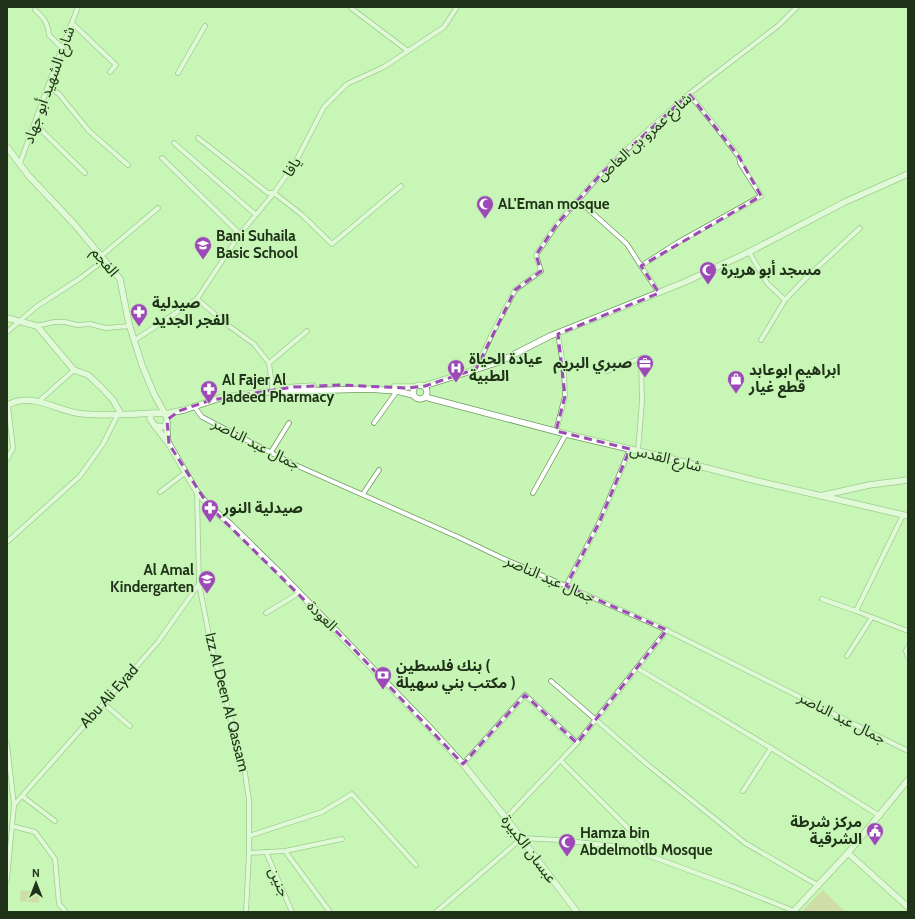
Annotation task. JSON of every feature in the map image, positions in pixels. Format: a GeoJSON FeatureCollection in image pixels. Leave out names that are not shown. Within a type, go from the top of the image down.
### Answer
{"type":"FeatureCollection","features":[{"type":"Feature","properties":{"kind":"main road","name":"الفجم"},"geometry":{"type":"LineString","coordinates":[[7,147],[28,174],[75,225],[120,279],[130,326],[142,365],[165,414]]}},
{"type":"Feature","properties":{"kind":"main road"},"geometry":{"type":"LineString","coordinates":[[273,391],[293,387],[340,386],[414,388],[419,385],[424,386],[498,362],[550,336],[659,293],[749,252],[838,206],[908,174]]}},
{"type":"Feature","properties":{"kind":"main road"},"geometry":{"type":"LineString","coordinates":[[7,318],[37,326],[74,370],[88,375],[114,400],[120,415]]}},
{"type":"Feature","properties":{"kind":"main road"},"geometry":{"type":"LineString","coordinates":[[8,406],[18,401],[38,402],[84,414],[165,414],[223,397],[273,391],[337,389],[397,391],[413,395],[418,399],[423,399],[427,391],[424,386]]}},
{"type":"Feature","properties":{"kind":"main road"},"geometry":{"type":"LineString","coordinates":[[413,395],[414,388]]}},
{"type":"Feature","properties":{"kind":"main road","name":"شارع القدس"},"geometry":{"type":"LineString","coordinates":[[425,397],[556,432],[906,516]]}},
{"type":"Feature","properties":{"kind":"main road"},"geometry":{"type":"LineString","coordinates":[[154,425],[150,416],[156,413],[159,408],[158,401]]}},
{"type":"Feature","properties":{"kind":"main road"},"geometry":{"type":"LineString","coordinates":[[8,406],[31,404],[81,417],[120,415]]}},
{"type":"Feature","properties":{"kind":"main road"},"geometry":{"type":"LineString","coordinates":[[136,415],[143,417],[154,425],[162,427],[179,411]]}},
{"type":"Feature","properties":{"kind":"main road"},"geometry":{"type":"LineString","coordinates":[[165,414],[167,421]]}},
{"type":"Feature","properties":{"kind":"main road","name":"العودة"},"geometry":{"type":"LineString","coordinates":[[167,421],[169,444]]}},
{"type":"Feature","properties":{"kind":"main road","name":"العودة"},"geometry":{"type":"LineString","coordinates":[[154,425],[169,444],[197,492],[299,593],[431,729],[463,764],[480,786]]}},
{"type":"Feature","properties":{"kind":"main road"},"geometry":{"type":"LineString","coordinates":[[819,496],[869,485],[908,480]]}},
{"type":"Feature","properties":{"kind":"main road"},"geometry":{"type":"LineString","coordinates":[[794,912],[880,816],[908,780]]}},
{"type":"Feature","properties":{"kind":"main road","name":"عبسان الكبيرة"},"geometry":{"type":"LineString","coordinates":[[480,786],[522,838],[577,912]]}},
{"type":"Feature","properties":{"kind":"main road"},"geometry":{"type":"LineString","coordinates":[[848,853],[908,907]]}},
{"type":"Feature","properties":{"kind":"street","name":"شارع الشهيد أبو جهاد"},"geometry":{"type":"LineString","coordinates":[[20,163],[78,7]]}},
{"type":"Feature","properties":{"kind":"street","name":"يافا"},"geometry":{"type":"LineString","coordinates":[[135,340],[198,299],[240,234],[274,193],[295,163],[324,107],[347,84],[384,67],[444,26],[457,7]]}},
{"type":"Feature","properties":{"kind":"street","name":"شارع عمرو بن العاص"},"geometry":{"type":"LineString","coordinates":[[476,369],[515,290],[541,271],[536,255],[557,224],[601,174],[689,94],[779,24],[797,7]]}},
{"type":"Feature","properties":{"kind":"street"},"geometry":{"type":"LineString","coordinates":[[350,8],[408,51]]}},
{"type":"Feature","properties":{"kind":"street"},"geometry":{"type":"LineString","coordinates":[[35,10],[44,18],[48,26],[49,35],[62,48]]}},
{"type":"Feature","properties":{"kind":"street"},"geometry":{"type":"LineString","coordinates":[[72,23],[116,65],[110,72]]}},
{"type":"Feature","properties":{"kind":"street"},"geometry":{"type":"LineString","coordinates":[[178,73],[205,26]]}},
{"type":"Feature","properties":{"kind":"street"},"geometry":{"type":"LineString","coordinates":[[48,86],[59,94],[89,130],[128,165]]}},
{"type":"Feature","properties":{"kind":"street"},"geometry":{"type":"LineString","coordinates":[[641,266],[677,243],[761,196],[740,163],[739,157],[689,94]]}},
{"type":"Feature","properties":{"kind":"street"},"geometry":{"type":"LineString","coordinates":[[35,124],[85,173]]}},
{"type":"Feature","properties":{"kind":"street"},"geometry":{"type":"LineString","coordinates":[[198,138],[268,193],[274,193],[301,214],[332,244],[401,186]]}},
{"type":"Feature","properties":{"kind":"street"},"geometry":{"type":"LineString","coordinates":[[174,143],[256,215]]}},
{"type":"Feature","properties":{"kind":"street"},"geometry":{"type":"LineString","coordinates":[[162,158],[240,234]]}},
{"type":"Feature","properties":{"kind":"street"},"geometry":{"type":"LineString","coordinates":[[578,200],[627,244],[659,293]]}},
{"type":"Feature","properties":{"kind":"street"},"geometry":{"type":"LineString","coordinates":[[7,332],[36,307],[82,277],[158,208]]}},
{"type":"Feature","properties":{"kind":"street"},"geometry":{"type":"LineString","coordinates":[[761,340],[786,300],[807,277],[860,228]]}},
{"type":"Feature","properties":{"kind":"street"},"geometry":{"type":"LineString","coordinates":[[749,252],[767,283],[786,300]]}},
{"type":"Feature","properties":{"kind":"street"},"geometry":{"type":"LineString","coordinates":[[198,299],[229,326],[254,344],[269,363],[273,391]]}},
{"type":"Feature","properties":{"kind":"street"},"geometry":{"type":"LineString","coordinates":[[37,326],[54,322],[65,322],[77,325],[90,324],[106,328],[130,326]]}},
{"type":"Feature","properties":{"kind":"street"},"geometry":{"type":"LineString","coordinates":[[269,363],[307,331]]}},
{"type":"Feature","properties":{"kind":"street"},"geometry":{"type":"LineString","coordinates":[[556,432],[565,396],[564,371],[558,334]]}},
{"type":"Feature","properties":{"kind":"street"},"geometry":{"type":"LineString","coordinates":[[607,371],[641,358],[642,401],[638,451]]}},
{"type":"Feature","properties":{"kind":"street"},"geometry":{"type":"LineString","coordinates":[[38,402],[74,370]]}},
{"type":"Feature","properties":{"kind":"street"},"geometry":{"type":"LineString","coordinates":[[374,423],[397,391]]}},
{"type":"Feature","properties":{"kind":"street"},"geometry":{"type":"LineString","coordinates":[[7,459],[13,448],[8,406]]}},
{"type":"Feature","properties":{"kind":"street","name":"جمال عبد الناصر"},"geometry":{"type":"LineString","coordinates":[[194,406],[202,417],[291,463],[667,630],[908,752]]}},
{"type":"Feature","properties":{"kind":"street"},"geometry":{"type":"LineString","coordinates":[[7,542],[80,476],[103,444],[120,415]]}},
{"type":"Feature","properties":{"kind":"street"},"geometry":{"type":"LineString","coordinates":[[271,452],[289,423]]}},
{"type":"Feature","properties":{"kind":"street"},"geometry":{"type":"LineString","coordinates":[[533,493],[566,434]]}},
{"type":"Feature","properties":{"kind":"street"},"geometry":{"type":"LineString","coordinates":[[566,586],[599,523],[630,449]]}},
{"type":"Feature","properties":{"kind":"street"},"geometry":{"type":"LineString","coordinates":[[363,494],[379,470]]}},
{"type":"Feature","properties":{"kind":"street"},"geometry":{"type":"LineString","coordinates":[[160,492],[186,472]]}},
{"type":"Feature","properties":{"kind":"street","name":"Izz Al Deen Al Qassam"},"geometry":{"type":"LineString","coordinates":[[197,492],[199,584],[210,640],[245,773],[249,800],[249,853],[246,912]]}},
{"type":"Feature","properties":{"kind":"street"},"geometry":{"type":"LineString","coordinates":[[856,611],[906,516]]}},
{"type":"Feature","properties":{"kind":"street","name":"Abu Ali Eyad"},"geometry":{"type":"LineString","coordinates":[[14,805],[158,642],[199,584]]}},
{"type":"Feature","properties":{"kind":"street"},"geometry":{"type":"LineString","coordinates":[[266,613],[299,593]]}},
{"type":"Feature","properties":{"kind":"street"},"geometry":{"type":"LineString","coordinates":[[822,599],[908,632]]}},
{"type":"Feature","properties":{"kind":"street"},"geometry":{"type":"LineString","coordinates":[[847,656],[872,617]]}},
{"type":"Feature","properties":{"kind":"street"},"geometry":{"type":"LineString","coordinates":[[506,818],[562,761],[667,630]]}},
{"type":"Feature","properties":{"kind":"street"},"geometry":{"type":"LineString","coordinates":[[908,647],[906,651],[908,657]]}},
{"type":"Feature","properties":{"kind":"street"},"geometry":{"type":"LineString","coordinates":[[637,668],[771,748],[880,816]]}},
{"type":"Feature","properties":{"kind":"street"},"geometry":{"type":"LineString","coordinates":[[551,681],[648,765],[745,844],[818,886]]}},
{"type":"Feature","properties":{"kind":"street"},"geometry":{"type":"LineString","coordinates":[[463,764],[525,695],[577,743]]}},
{"type":"Feature","properties":{"kind":"street"},"geometry":{"type":"LineString","coordinates":[[103,703],[130,726]]}},
{"type":"Feature","properties":{"kind":"street"},"geometry":{"type":"LineString","coordinates":[[7,744],[14,805],[7,880]]}},
{"type":"Feature","properties":{"kind":"street"},"geometry":{"type":"LineString","coordinates":[[743,791],[771,748]]}},
{"type":"Feature","properties":{"kind":"street"},"geometry":{"type":"LineString","coordinates":[[562,761],[643,843],[642,853]]}},
{"type":"Feature","properties":{"kind":"street"},"geometry":{"type":"LineString","coordinates":[[249,836],[322,812],[352,794],[416,865]]}},
{"type":"Feature","properties":{"kind":"street"},"geometry":{"type":"LineString","coordinates":[[22,796],[55,821]]}},
{"type":"Feature","properties":{"kind":"street"},"geometry":{"type":"LineString","coordinates":[[12,826],[35,832],[55,859],[59,904],[66,912]]}},
{"type":"Feature","properties":{"kind":"street"},"geometry":{"type":"LineString","coordinates":[[436,912],[522,838],[559,840],[614,846],[642,853],[729,885],[794,912]]}},
{"type":"Feature","properties":{"kind":"street"},"geometry":{"type":"LineString","coordinates":[[249,853],[285,851],[342,839]]}},
{"type":"Feature","properties":{"kind":"street"},"geometry":{"type":"LineString","coordinates":[[285,851],[330,912]]}},
{"type":"Feature","properties":{"kind":"street","name":"جنين"},"geometry":{"type":"LineString","coordinates":[[266,852],[292,912]]}},
{"type":"Feature","properties":{"kind":"highlighted area"},"geometry":{"type":"Polygon","coordinates":[[[689,94],[739,157],[761,196],[641,266],[659,293],[558,334],[565,396],[556,431],[630,449],[599,523],[566,586],[667,630],[577,743],[525,695],[463,764],[349,644],[208,505],[169,444],[167,420],[179,411],[211,400],[293,387],[340,385],[407,388],[425,386],[476,369],[515,290],[541,271],[536,255],[557,224],[601,174],[689,94]]]}},
{"type":"Feature","properties":{"kind":"shaded area"},"geometry":{"type":"Polygon","coordinates":[[[21,890],[40,892],[39,903],[20,901],[21,890]]]}},
{"type":"Feature","properties":{"kind":"shaded area"},"geometry":{"type":"Polygon","coordinates":[[[823,890],[845,912],[801,912],[823,890]]]}},
{"type":"Feature","properties":{"kind":"place","name":"AL'Eman mosque"},"geometry":{"type":"Point","coordinates":[485,219]}},
{"type":"Feature","properties":{"kind":"place","name":"Bani Suhaila Basic School"},"geometry":{"type":"Point","coordinates":[203,260]}},
{"type":"Feature","properties":{"kind":"place","name":"مسجد أبو هريرة"},"geometry":{"type":"Point","coordinates":[708,285]}},
{"type":"Feature","properties":{"kind":"place","name":"صيدلية الفجر الجديد"},"geometry":{"type":"Point","coordinates":[139,327]}},
{"type":"Feature","properties":{"kind":"place","name":"صبري البريم"},"geometry":{"type":"Point","coordinates":[645,378]}},
{"type":"Feature","properties":{"kind":"place","name":"عيادة الحياة الطبية"},"geometry":{"type":"Point","coordinates":[456,383]}},
{"type":"Feature","properties":{"kind":"place","name":"ابراهيم ابوعابد قطع غيار"},"geometry":{"type":"Point","coordinates":[736,394]}},
{"type":"Feature","properties":{"kind":"place","name":"Al Fajer Al Jadeed Pharmacy"},"geometry":{"type":"Point","coordinates":[209,404]}},
{"type":"Feature","properties":{"kind":"place","name":"صيدلية النور"},"geometry":{"type":"Point","coordinates":[210,523]}},
{"type":"Feature","properties":{"kind":"place","name":"Al Amal Kindergarten"},"geometry":{"type":"Point","coordinates":[207,594]}},
{"type":"Feature","properties":{"kind":"place","name":"بنك فلسطين ( مكتب بني سهيلة )"},"geometry":{"type":"Point","coordinates":[383,690]}},
{"type":"Feature","properties":{"kind":"place","name":"مركز شرطة الشرقية"},"geometry":{"type":"Point","coordinates":[875,846]}},
{"type":"Feature","properties":{"kind":"place","name":"Hamza bin Abdelmotlb Mosque"},"geometry":{"type":"Point","coordinates":[567,857]}}]}
